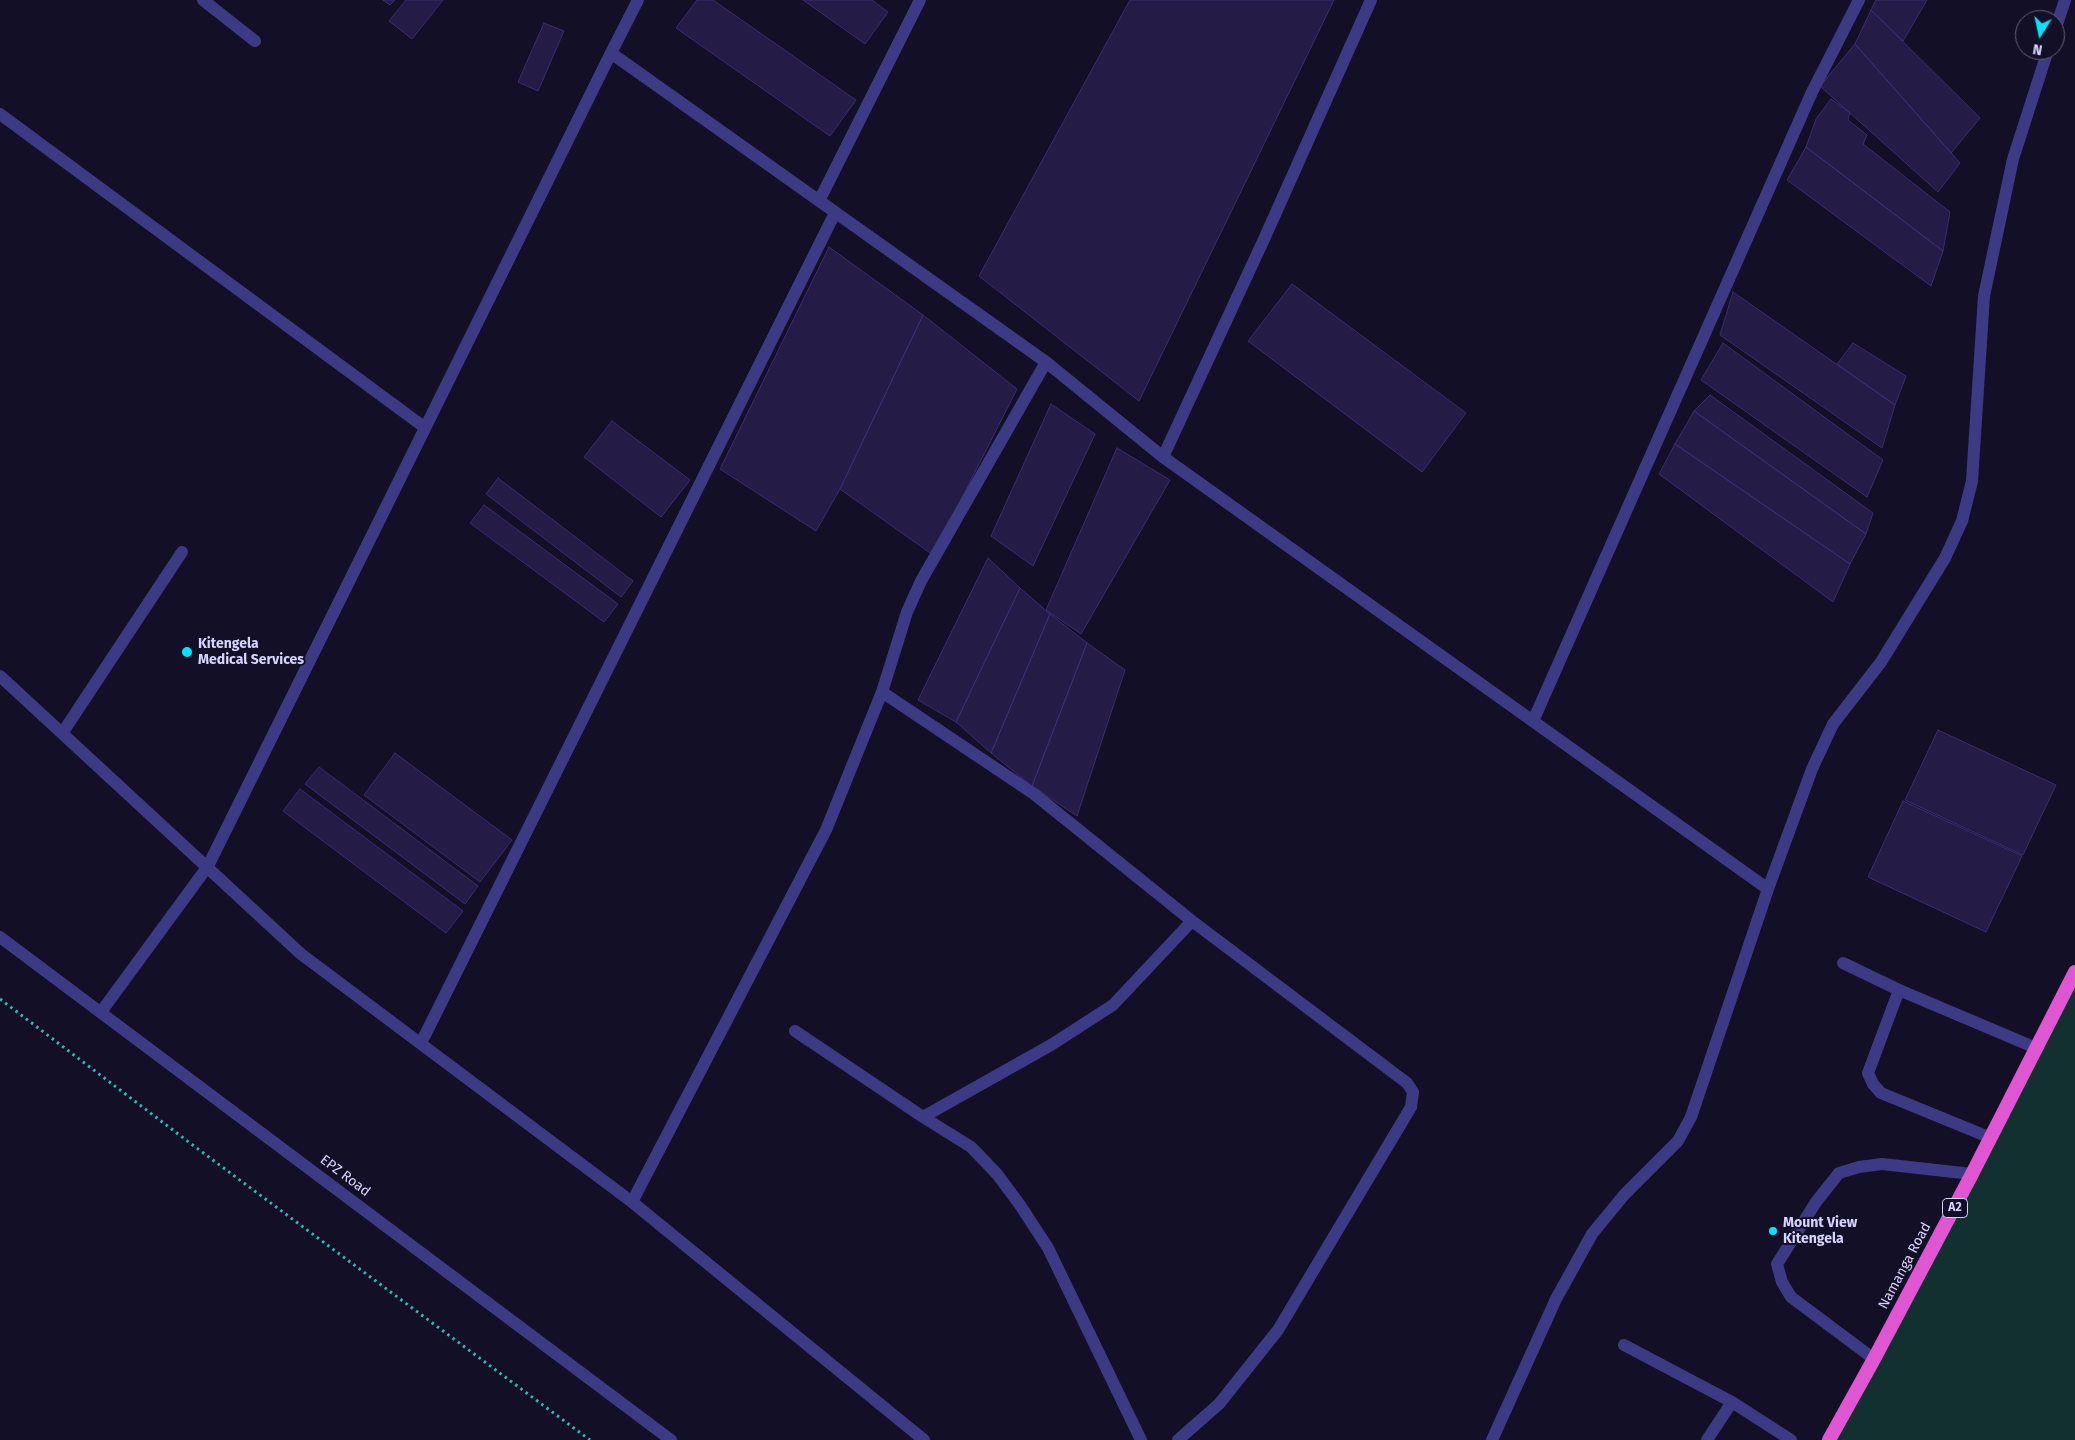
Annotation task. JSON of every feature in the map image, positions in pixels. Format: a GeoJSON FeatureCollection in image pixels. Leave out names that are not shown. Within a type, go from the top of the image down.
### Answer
{"type":"FeatureCollection","features":[{"type":"Feature","properties":{"kind":"highway","name":"Namanga Road"},"geometry":{"type":"LineString","coordinates":[[1829,1440],[1991,1138],[2075,972]]}},
{"type":"Feature","properties":{"kind":"street"},"geometry":{"type":"LineString","coordinates":[[203,0],[255,41]]}},
{"type":"Feature","properties":{"kind":"street"},"geometry":{"type":"LineString","coordinates":[[101,1012],[208,866],[424,427],[638,0]]}},
{"type":"Feature","properties":{"kind":"street"},"geometry":{"type":"LineString","coordinates":[[819,201],[920,0]]}},
{"type":"Feature","properties":{"kind":"street"},"geometry":{"type":"LineString","coordinates":[[1163,457],[1261,246],[1371,0]]}},
{"type":"Feature","properties":{"kind":"street"},"geometry":{"type":"LineString","coordinates":[[1533,721],[1812,92],[1860,0]]}},
{"type":"Feature","properties":{"kind":"street"},"geometry":{"type":"LineString","coordinates":[[611,53],[1046,362],[1163,457],[1768,889]]}},
{"type":"Feature","properties":{"kind":"street"},"geometry":{"type":"LineString","coordinates":[[1492,1440],[1556,1299],[1592,1234],[1624,1195],[1660,1161],[1678,1140],[1691,1117],[1768,889],[1812,769],[1832,724],[1881,662],[1945,558],[1962,521],[1972,481],[1984,296],[2013,159],[2045,60]]}},
{"type":"Feature","properties":{"kind":"street"},"geometry":{"type":"LineString","coordinates":[[0,114],[424,427]]}},
{"type":"Feature","properties":{"kind":"street"},"geometry":{"type":"LineString","coordinates":[[421,1043],[835,213]]}},
{"type":"Feature","properties":{"kind":"street"},"geometry":{"type":"LineString","coordinates":[[632,1202],[826,830],[882,692],[907,612],[921,581],[1046,362]]}},
{"type":"Feature","properties":{"kind":"street"},"geometry":{"type":"LineString","coordinates":[[63,732],[182,552]]}},
{"type":"Feature","properties":{"kind":"street"},"geometry":{"type":"LineString","coordinates":[[0,676],[63,732],[301,954],[632,1202],[924,1440]]}},
{"type":"Feature","properties":{"kind":"street"},"geometry":{"type":"LineString","coordinates":[[882,692],[1034,794],[1192,921],[1407,1083],[1413,1092],[1411,1107],[1278,1330],[1219,1404],[1178,1440]]}},
{"type":"Feature","properties":{"kind":"street"},"geometry":{"type":"LineString","coordinates":[[924,1117],[1051,1045],[1113,1004],[1192,921]]}},
{"type":"Feature","properties":{"kind":"street","name":"EPZ Road"},"geometry":{"type":"LineString","coordinates":[[0,937],[671,1440]]}},
{"type":"Feature","properties":{"kind":"street"},"geometry":{"type":"LineString","coordinates":[[1844,963],[1899,990],[2036,1048]]}},
{"type":"Feature","properties":{"kind":"street"},"geometry":{"type":"LineString","coordinates":[[1899,990],[1868,1073],[1873,1084],[1881,1093],[1991,1138]]}},
{"type":"Feature","properties":{"kind":"street"},"geometry":{"type":"LineString","coordinates":[[795,1031],[970,1147],[997,1174],[1020,1204],[1048,1248],[1141,1440]]}},
{"type":"Feature","properties":{"kind":"street"},"geometry":{"type":"LineString","coordinates":[[1874,1359],[1791,1296],[1782,1282],[1777,1264],[1816,1202],[1838,1173],[1859,1167],[1882,1164],[1972,1174]]}},
{"type":"Feature","properties":{"kind":"street"},"geometry":{"type":"LineString","coordinates":[[1624,1345],[1732,1402],[1791,1440]]}},
{"type":"Feature","properties":{"kind":"street"},"geometry":{"type":"LineString","coordinates":[[1708,1440],[1732,1402]]}},
{"type":"Feature","properties":{"kind":"path"},"geometry":{"type":"LineString","coordinates":[[0,999],[194,1146],[590,1440]]}},
{"type":"Feature","properties":{"kind":"green space"},"geometry":{"type":"Polygon","coordinates":[[[2075,972],[2075,1440],[1829,1440],[2075,972]]]}},
{"type":"Feature","properties":{"kind":"building"},"geometry":{"type":"Polygon","coordinates":[[[383,0],[395,0],[390,5],[383,0]]]}},
{"type":"Feature","properties":{"kind":"building"},"geometry":{"type":"Polygon","coordinates":[[[406,0],[443,0],[412,39],[389,21],[406,0]]]}},
{"type":"Feature","properties":{"kind":"building"},"geometry":{"type":"Polygon","coordinates":[[[697,0],[713,0],[856,100],[830,136],[676,28],[697,0]]]}},
{"type":"Feature","properties":{"kind":"building"},"geometry":{"type":"Polygon","coordinates":[[[803,0],[872,0],[888,12],[865,44],[803,0]]]}},
{"type":"Feature","properties":{"kind":"building"},"geometry":{"type":"Polygon","coordinates":[[[1130,0],[1334,0],[1139,401],[979,276],[1130,0]]]}},
{"type":"Feature","properties":{"kind":"building"},"geometry":{"type":"Polygon","coordinates":[[[1876,0],[1927,0],[1903,41],[1871,10],[1876,0]]]}},
{"type":"Feature","properties":{"kind":"building"},"geometry":{"type":"Polygon","coordinates":[[[1871,10],[1980,118],[1951,153],[1855,44],[1871,10]]]}},
{"type":"Feature","properties":{"kind":"building"},"geometry":{"type":"Polygon","coordinates":[[[544,23],[564,31],[538,91],[518,82],[544,23]]]}},
{"type":"Feature","properties":{"kind":"building"},"geometry":{"type":"Polygon","coordinates":[[[1855,44],[1960,163],[1938,192],[1820,86],[1855,44]]]}},
{"type":"Feature","properties":{"kind":"building"},"geometry":{"type":"Polygon","coordinates":[[[1831,99],[1850,113],[1848,120],[1867,135],[1863,144],[1950,212],[1943,251],[1806,147],[1816,119],[1831,99]]]}},
{"type":"Feature","properties":{"kind":"building"},"geometry":{"type":"Polygon","coordinates":[[[1806,147],[1943,251],[1931,286],[1787,180],[1806,147]]]}},
{"type":"Feature","properties":{"kind":"building"},"geometry":{"type":"Polygon","coordinates":[[[829,247],[923,315],[840,489],[816,531],[720,469],[829,247]]]}},
{"type":"Feature","properties":{"kind":"building"},"geometry":{"type":"Polygon","coordinates":[[[1292,284],[1466,413],[1422,472],[1248,341],[1292,284]]]}},
{"type":"Feature","properties":{"kind":"building"},"geometry":{"type":"Polygon","coordinates":[[[1733,292],[1895,405],[1882,448],[1720,335],[1733,292]]]}},
{"type":"Feature","properties":{"kind":"building"},"geometry":{"type":"Polygon","coordinates":[[[923,315],[1017,389],[933,555],[840,489],[923,315]]]}},
{"type":"Feature","properties":{"kind":"building"},"geometry":{"type":"Polygon","coordinates":[[[1723,343],[1883,460],[1867,497],[1701,380],[1723,343]]]}},
{"type":"Feature","properties":{"kind":"building"},"geometry":{"type":"Polygon","coordinates":[[[1853,343],[1906,376],[1895,405],[1837,364],[1853,343]]]}},
{"type":"Feature","properties":{"kind":"building"},"geometry":{"type":"Polygon","coordinates":[[[1710,395],[1873,513],[1866,534],[1694,411],[1710,395]]]}},
{"type":"Feature","properties":{"kind":"building"},"geometry":{"type":"Polygon","coordinates":[[[1051,404],[1095,434],[1033,566],[991,536],[1051,404]]]}},
{"type":"Feature","properties":{"kind":"building"},"geometry":{"type":"Polygon","coordinates":[[[1694,411],[1866,534],[1850,564],[1675,444],[1694,411]]]}},
{"type":"Feature","properties":{"kind":"building"},"geometry":{"type":"Polygon","coordinates":[[[612,421],[690,480],[661,517],[584,457],[612,421]]]}},
{"type":"Feature","properties":{"kind":"building"},"geometry":{"type":"Polygon","coordinates":[[[1675,444],[1850,564],[1833,602],[1659,474],[1675,444]]]}},
{"type":"Feature","properties":{"kind":"building"},"geometry":{"type":"Polygon","coordinates":[[[1117,448],[1170,480],[1081,634],[1046,610],[1117,448]]]}},
{"type":"Feature","properties":{"kind":"building"},"geometry":{"type":"Polygon","coordinates":[[[498,478],[633,581],[621,597],[486,494],[498,478]]]}},
{"type":"Feature","properties":{"kind":"building"},"geometry":{"type":"Polygon","coordinates":[[[484,505],[618,604],[604,622],[470,523],[484,505]]]}},
{"type":"Feature","properties":{"kind":"building"},"geometry":{"type":"Polygon","coordinates":[[[988,558],[1020,588],[956,722],[918,700],[988,558]]]}},
{"type":"Feature","properties":{"kind":"building"},"geometry":{"type":"Polygon","coordinates":[[[1020,588],[1050,614],[991,753],[956,722],[1020,588]]]}},
{"type":"Feature","properties":{"kind":"building"},"geometry":{"type":"Polygon","coordinates":[[[1050,614],[1087,643],[1032,786],[991,753],[1050,614]]]}},
{"type":"Feature","properties":{"kind":"building"},"geometry":{"type":"Polygon","coordinates":[[[1087,643],[1125,670],[1077,816],[1032,786],[1087,643]]]}},
{"type":"Feature","properties":{"kind":"building"},"geometry":{"type":"Polygon","coordinates":[[[1938,730],[2056,785],[2023,855],[1905,800],[1938,730]]]}},
{"type":"Feature","properties":{"kind":"building"},"geometry":{"type":"Polygon","coordinates":[[[395,753],[512,840],[480,882],[364,795],[395,753]]]}},
{"type":"Feature","properties":{"kind":"building"},"geometry":{"type":"Polygon","coordinates":[[[319,767],[478,886],[465,904],[305,784],[319,767]]]}},
{"type":"Feature","properties":{"kind":"building"},"geometry":{"type":"Polygon","coordinates":[[[300,789],[463,911],[446,933],[283,811],[300,789]]]}},
{"type":"Feature","properties":{"kind":"building"},"geometry":{"type":"Polygon","coordinates":[[[1903,801],[2022,856],[1986,932],[1868,877],[1903,801]]]}},
{"type":"Feature","properties":{"kind":"place","name":"Kitengela Medical Services"},"geometry":{"type":"Point","coordinates":[187,652]}},
{"type":"Feature","properties":{"kind":"place","name":"Mount View Kitengela"},"geometry":{"type":"Point","coordinates":[1773,1231]}}]}
